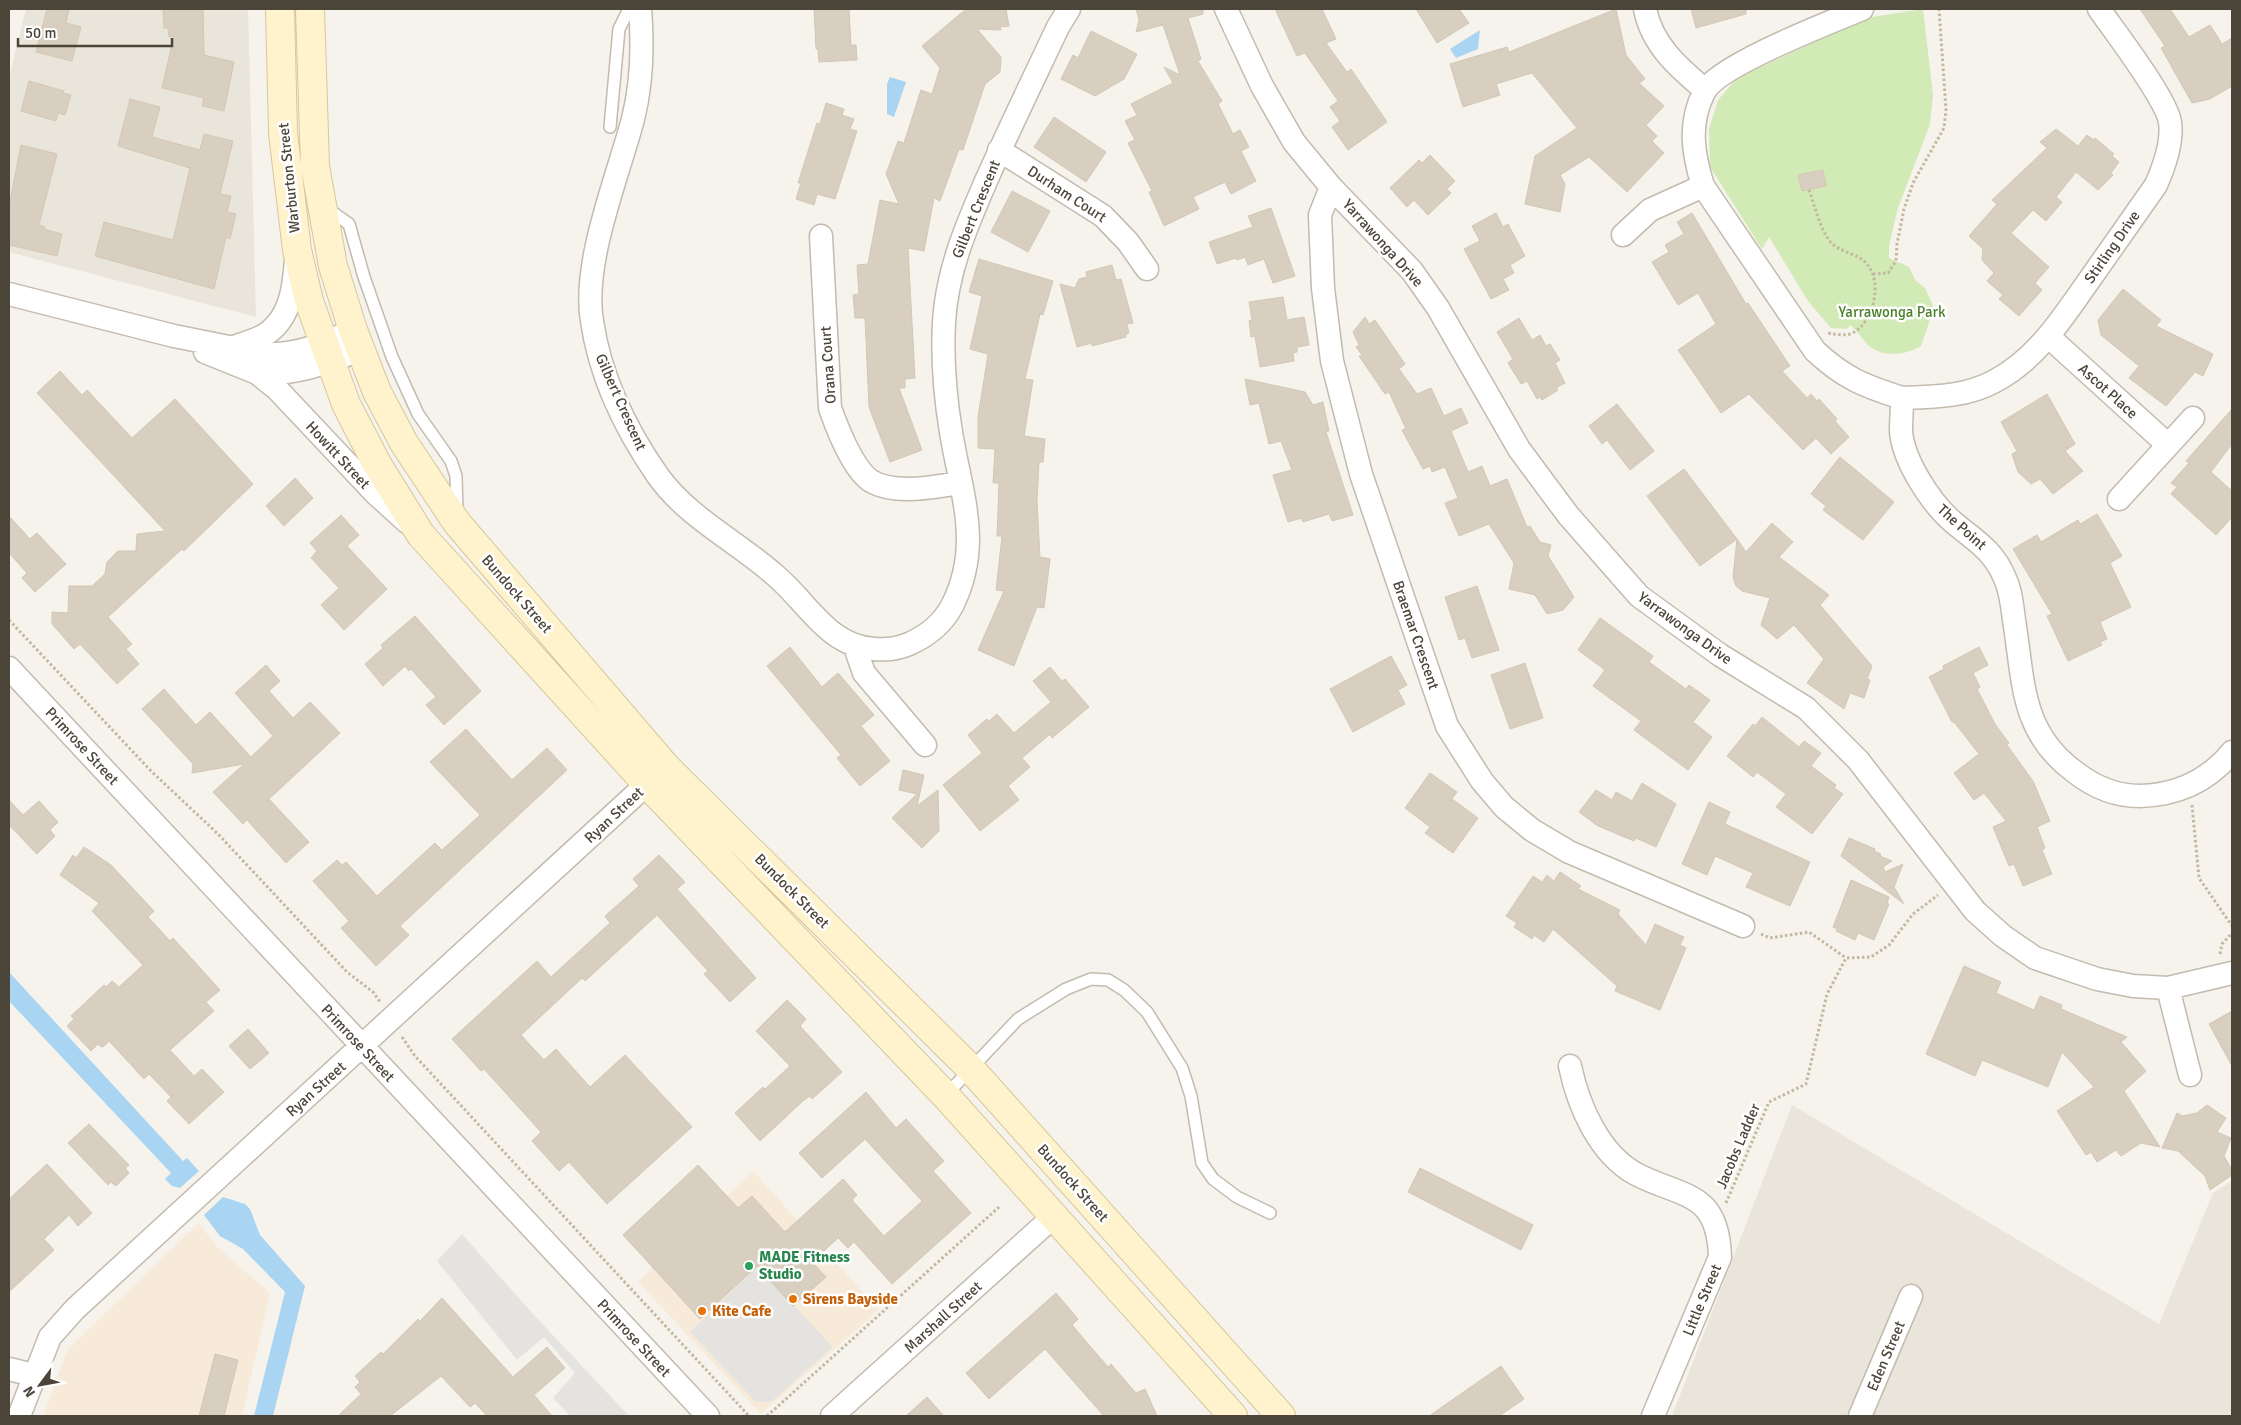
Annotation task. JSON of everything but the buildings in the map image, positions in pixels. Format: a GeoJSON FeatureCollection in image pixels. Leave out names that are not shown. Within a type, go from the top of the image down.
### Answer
{"type":"FeatureCollection","features":[{"type":"Feature","properties":{"kind":"main road","name":"Warburton Street"},"geometry":{"type":"LineString","coordinates":[[280,9],[283,133],[297,250],[326,353]]}},
{"type":"Feature","properties":{"kind":"main road","name":"Warburton Street"},"geometry":{"type":"LineString","coordinates":[[310,9],[315,166],[320,203],[334,266],[357,340]]}},
{"type":"Feature","properties":{"kind":"main road","name":"Bundock Street"},"geometry":{"type":"LineString","coordinates":[[357,340],[377,392],[404,444],[457,523],[667,768],[970,1068],[1281,1416]]}},
{"type":"Feature","properties":{"kind":"main road","name":"Bundock Street"},"geometry":{"type":"LineString","coordinates":[[326,353],[346,404],[362,437],[421,535],[647,784],[946,1095],[1053,1217],[1233,1416]]}},
{"type":"Feature","properties":{"kind":"street","name":"Gilbert Crescent"},"geometry":{"type":"LineString","coordinates":[[640,9],[643,45],[634,115],[608,200],[591,287],[590,314],[597,350],[625,418],[642,451],[661,480],[688,508],[776,576],[826,629],[855,648],[894,650],[927,636],[951,608],[964,572],[970,538],[946,394],[944,321],[948,285],[957,249],[1059,15]]}},
{"type":"Feature","properties":{"kind":"street","name":"Yarrawonga Drive"},"geometry":{"type":"LineString","coordinates":[[1226,9],[1262,86],[1294,142],[1331,186],[1412,271],[1438,308],[1519,450],[1568,515],[1639,596],[1720,655],[1806,708],[1858,760],[1975,911],[2003,936],[2035,958],[2098,979],[2133,986],[2168,988],[2232,973]]}},
{"type":"Feature","properties":{"kind":"street"},"geometry":{"type":"LineString","coordinates":[[1645,9],[1656,38],[1670,60],[1705,90]]}},
{"type":"Feature","properties":{"kind":"street"},"geometry":{"type":"LineString","coordinates":[[1862,9],[1736,65],[1705,90],[1695,115],[1693,156],[1703,186],[1815,351],[1837,371],[1866,386],[1902,398]]}},
{"type":"Feature","properties":{"kind":"street","name":"Stirling Drive"},"geometry":{"type":"LineString","coordinates":[[1902,398],[1937,397],[1967,392],[1994,382],[2017,367],[2049,337],[2156,185],[2165,165],[2169,145],[2170,122],[2161,101],[2099,9]]}},
{"type":"Feature","properties":{"kind":"street","name":"Durham Court"},"geometry":{"type":"LineString","coordinates":[[1000,150],[1103,216],[1128,242],[1147,269]]}},
{"type":"Feature","properties":{"kind":"street","name":"Braemar Crescent"},"geometry":{"type":"LineString","coordinates":[[1331,186],[1320,216],[1323,288],[1332,361],[1361,474],[1446,726],[1482,781],[1504,806],[1532,830],[1569,852],[1743,926]]}},
{"type":"Feature","properties":{"kind":"street"},"geometry":{"type":"LineString","coordinates":[[1623,235],[1650,210],[1703,186]]}},
{"type":"Feature","properties":{"kind":"street","name":"Orana Court"},"geometry":{"type":"LineString","coordinates":[[821,236],[830,408],[839,435],[855,461],[870,480],[890,488],[909,489],[961,482]]}},
{"type":"Feature","properties":{"kind":"street"},"geometry":{"type":"LineString","coordinates":[[232,348],[269,332],[286,312],[294,278],[297,250]]}},
{"type":"Feature","properties":{"kind":"street","name":"Howitt Street"},"geometry":{"type":"LineString","coordinates":[[9,294],[174,336],[232,348],[279,355],[326,353]]}},
{"type":"Feature","properties":{"kind":"street","name":"Howitt Street"},"geometry":{"type":"LineString","coordinates":[[174,336],[216,357],[257,373],[277,389],[375,493],[421,535]]}},
{"type":"Feature","properties":{"kind":"street","name":"Ascot Place"},"geometry":{"type":"LineString","coordinates":[[2049,337],[2168,445]]}},
{"type":"Feature","properties":{"kind":"street","name":"Howitt Street"},"geometry":{"type":"LineString","coordinates":[[257,373],[280,374],[357,340]]}},
{"type":"Feature","properties":{"kind":"street","name":"The Point"},"geometry":{"type":"LineString","coordinates":[[1902,398],[1902,434],[1914,472],[1936,504],[1952,522],[1983,545],[1996,560],[2005,577],[2011,597],[2028,712],[2041,738],[2059,761],[2094,787],[2130,796],[2157,796],[2186,788],[2201,781],[2220,767],[2232,752]]}},
{"type":"Feature","properties":{"kind":"street"},"geometry":{"type":"LineString","coordinates":[[2119,499],[2193,418]]}},
{"type":"Feature","properties":{"kind":"street"},"geometry":{"type":"LineString","coordinates":[[855,648],[864,673],[925,745]]}},
{"type":"Feature","properties":{"kind":"street","name":"Primrose Street"},"geometry":{"type":"LineString","coordinates":[[9,668],[362,1048],[708,1416]]}},
{"type":"Feature","properties":{"kind":"street","name":"Ryan Street"},"geometry":{"type":"LineString","coordinates":[[19,1416],[33,1375],[50,1337],[76,1309],[647,784]]}},
{"type":"Feature","properties":{"kind":"street"},"geometry":{"type":"LineString","coordinates":[[2168,988],[2190,1075]]}},
{"type":"Feature","properties":{"kind":"street","name":"Little Street"},"geometry":{"type":"LineString","coordinates":[[1570,1066],[1575,1092],[1584,1112],[1596,1134],[1611,1153],[1635,1174],[1678,1190],[1700,1203],[1713,1219],[1719,1236],[1720,1257],[1653,1416]]}},
{"type":"Feature","properties":{"kind":"street","name":"Marshall Street"},"geometry":{"type":"LineString","coordinates":[[832,1416],[1053,1217]]}},
{"type":"Feature","properties":{"kind":"street","name":"Eden Street"},"geometry":{"type":"LineString","coordinates":[[1860,1416],[1911,1296]]}},
{"type":"Feature","properties":{"kind":"street"},"geometry":{"type":"LineString","coordinates":[[9,1369],[33,1375]]}},
{"type":"Feature","properties":{"kind":"lane"},"geometry":{"type":"LineString","coordinates":[[610,128],[619,28],[629,9]]}},
{"type":"Feature","properties":{"kind":"lane"},"geometry":{"type":"LineString","coordinates":[[320,203],[349,224],[364,277],[392,357],[418,414],[451,460],[456,476],[457,523]]}},
{"type":"Feature","properties":{"kind":"lane"},"geometry":{"type":"LineString","coordinates":[[946,1095],[1018,1019],[1066,988],[1091,979],[1108,980],[1124,990],[1148,1012],[1182,1068],[1191,1096],[1202,1163],[1213,1179],[1237,1197],[1270,1213]]}},
{"type":"Feature","properties":{"kind":"path"},"geometry":{"type":"LineString","coordinates":[[1872,274],[1888,273],[1896,261],[1897,244],[1904,209],[1913,183],[1944,128],[1946,110],[1939,9]]}},
{"type":"Feature","properties":{"kind":"path"},"geometry":{"type":"LineString","coordinates":[[1809,190],[1823,230],[1830,242],[1860,258],[1872,274],[1875,288],[1871,309],[1862,326],[1845,335],[1825,333],[1809,342]]}},
{"type":"Feature","properties":{"kind":"path"},"geometry":{"type":"LineString","coordinates":[[2186,788],[2194,810],[2199,878],[2232,926]]}},
{"type":"Feature","properties":{"kind":"path"},"geometry":{"type":"LineString","coordinates":[[1743,926],[1770,938],[1809,932],[1846,958],[1871,957],[1889,945],[1913,914],[1953,885]]}},
{"type":"Feature","properties":{"kind":"path","name":"Jacobs Ladder"},"geometry":{"type":"LineString","coordinates":[[1713,1219],[1724,1206],[1769,1102],[1806,1084],[1828,994],[1846,958]]}},
{"type":"Feature","properties":{"kind":"path"},"geometry":{"type":"LineString","coordinates":[[767,1416],[999,1207]]}},
{"type":"Feature","properties":{"kind":"shaded area"},"geometry":{"type":"Polygon","coordinates":[[[26,9],[248,9],[256,317],[9,252],[9,78],[26,9]]]}},
{"type":"Feature","properties":{"kind":"shaded area"},"geometry":{"type":"Polygon","coordinates":[[[1792,1105],[2159,1324],[2213,1193],[2232,1181],[2232,1416],[1672,1416],[1792,1105]]]}},
{"type":"Feature","properties":{"kind":"shaded area"},"geometry":{"type":"Polygon","coordinates":[[[753,1171],[879,1310],[761,1414],[638,1282],[753,1171]]]}},
{"type":"Feature","properties":{"kind":"shaded area"},"geometry":{"type":"Polygon","coordinates":[[[199,1223],[216,1246],[270,1293],[242,1416],[43,1416],[68,1349],[199,1223]]]}},
{"type":"Feature","properties":{"kind":"shaded area"},"geometry":{"type":"Polygon","coordinates":[[[462,1234],[534,1315],[629,1416],[570,1416],[553,1398],[575,1373],[544,1337],[517,1360],[437,1261],[462,1234]]]}},
{"type":"Feature","properties":{"kind":"shaded area"},"geometry":{"type":"Polygon","coordinates":[[[757,1266],[833,1347],[771,1402],[755,1401],[690,1332],[757,1266]]]}},
{"type":"Feature","properties":{"kind":"green space","name":"Yarrawonga Park"},"geometry":{"type":"Polygon","coordinates":[[[1923,9],[1933,95],[1930,124],[1898,208],[1889,246],[1889,258],[1909,267],[1916,281],[1925,288],[1934,308],[1921,346],[1902,353],[1888,354],[1869,346],[1851,325],[1846,329],[1831,328],[1808,301],[1769,237],[1762,249],[1710,167],[1709,129],[1718,100],[1737,78],[1866,18],[1923,9]]]}},
{"type":"Feature","properties":{"kind":"water"},"geometry":{"type":"Polygon","coordinates":[[[1480,30],[1478,49],[1456,58],[1450,49],[1480,30]]]}},
{"type":"Feature","properties":{"kind":"water"},"geometry":{"type":"Polygon","coordinates":[[[890,77],[906,82],[894,117],[887,114],[887,84],[890,77]]]}},
{"type":"Feature","properties":{"kind":"water"},"geometry":{"type":"Polygon","coordinates":[[[9,972],[183,1161],[187,1158],[199,1171],[180,1188],[172,1186],[165,1179],[171,1173],[9,1001],[9,972]]]}},
{"type":"Feature","properties":{"kind":"water"},"geometry":{"type":"Polygon","coordinates":[[[223,1197],[245,1204],[250,1209],[260,1235],[305,1286],[273,1416],[254,1416],[285,1292],[243,1249],[220,1236],[204,1215],[223,1197]]]}},
{"type":"Feature","properties":{"kind":"place","name":"MADE Fitness Studio"},"geometry":{"type":"Point","coordinates":[749,1266]}},
{"type":"Feature","properties":{"kind":"place","name":"Sirens Bayside"},"geometry":{"type":"Point","coordinates":[793,1299]}},
{"type":"Feature","properties":{"kind":"place","name":"Kite Cafe"},"geometry":{"type":"Point","coordinates":[702,1311]}}]}
